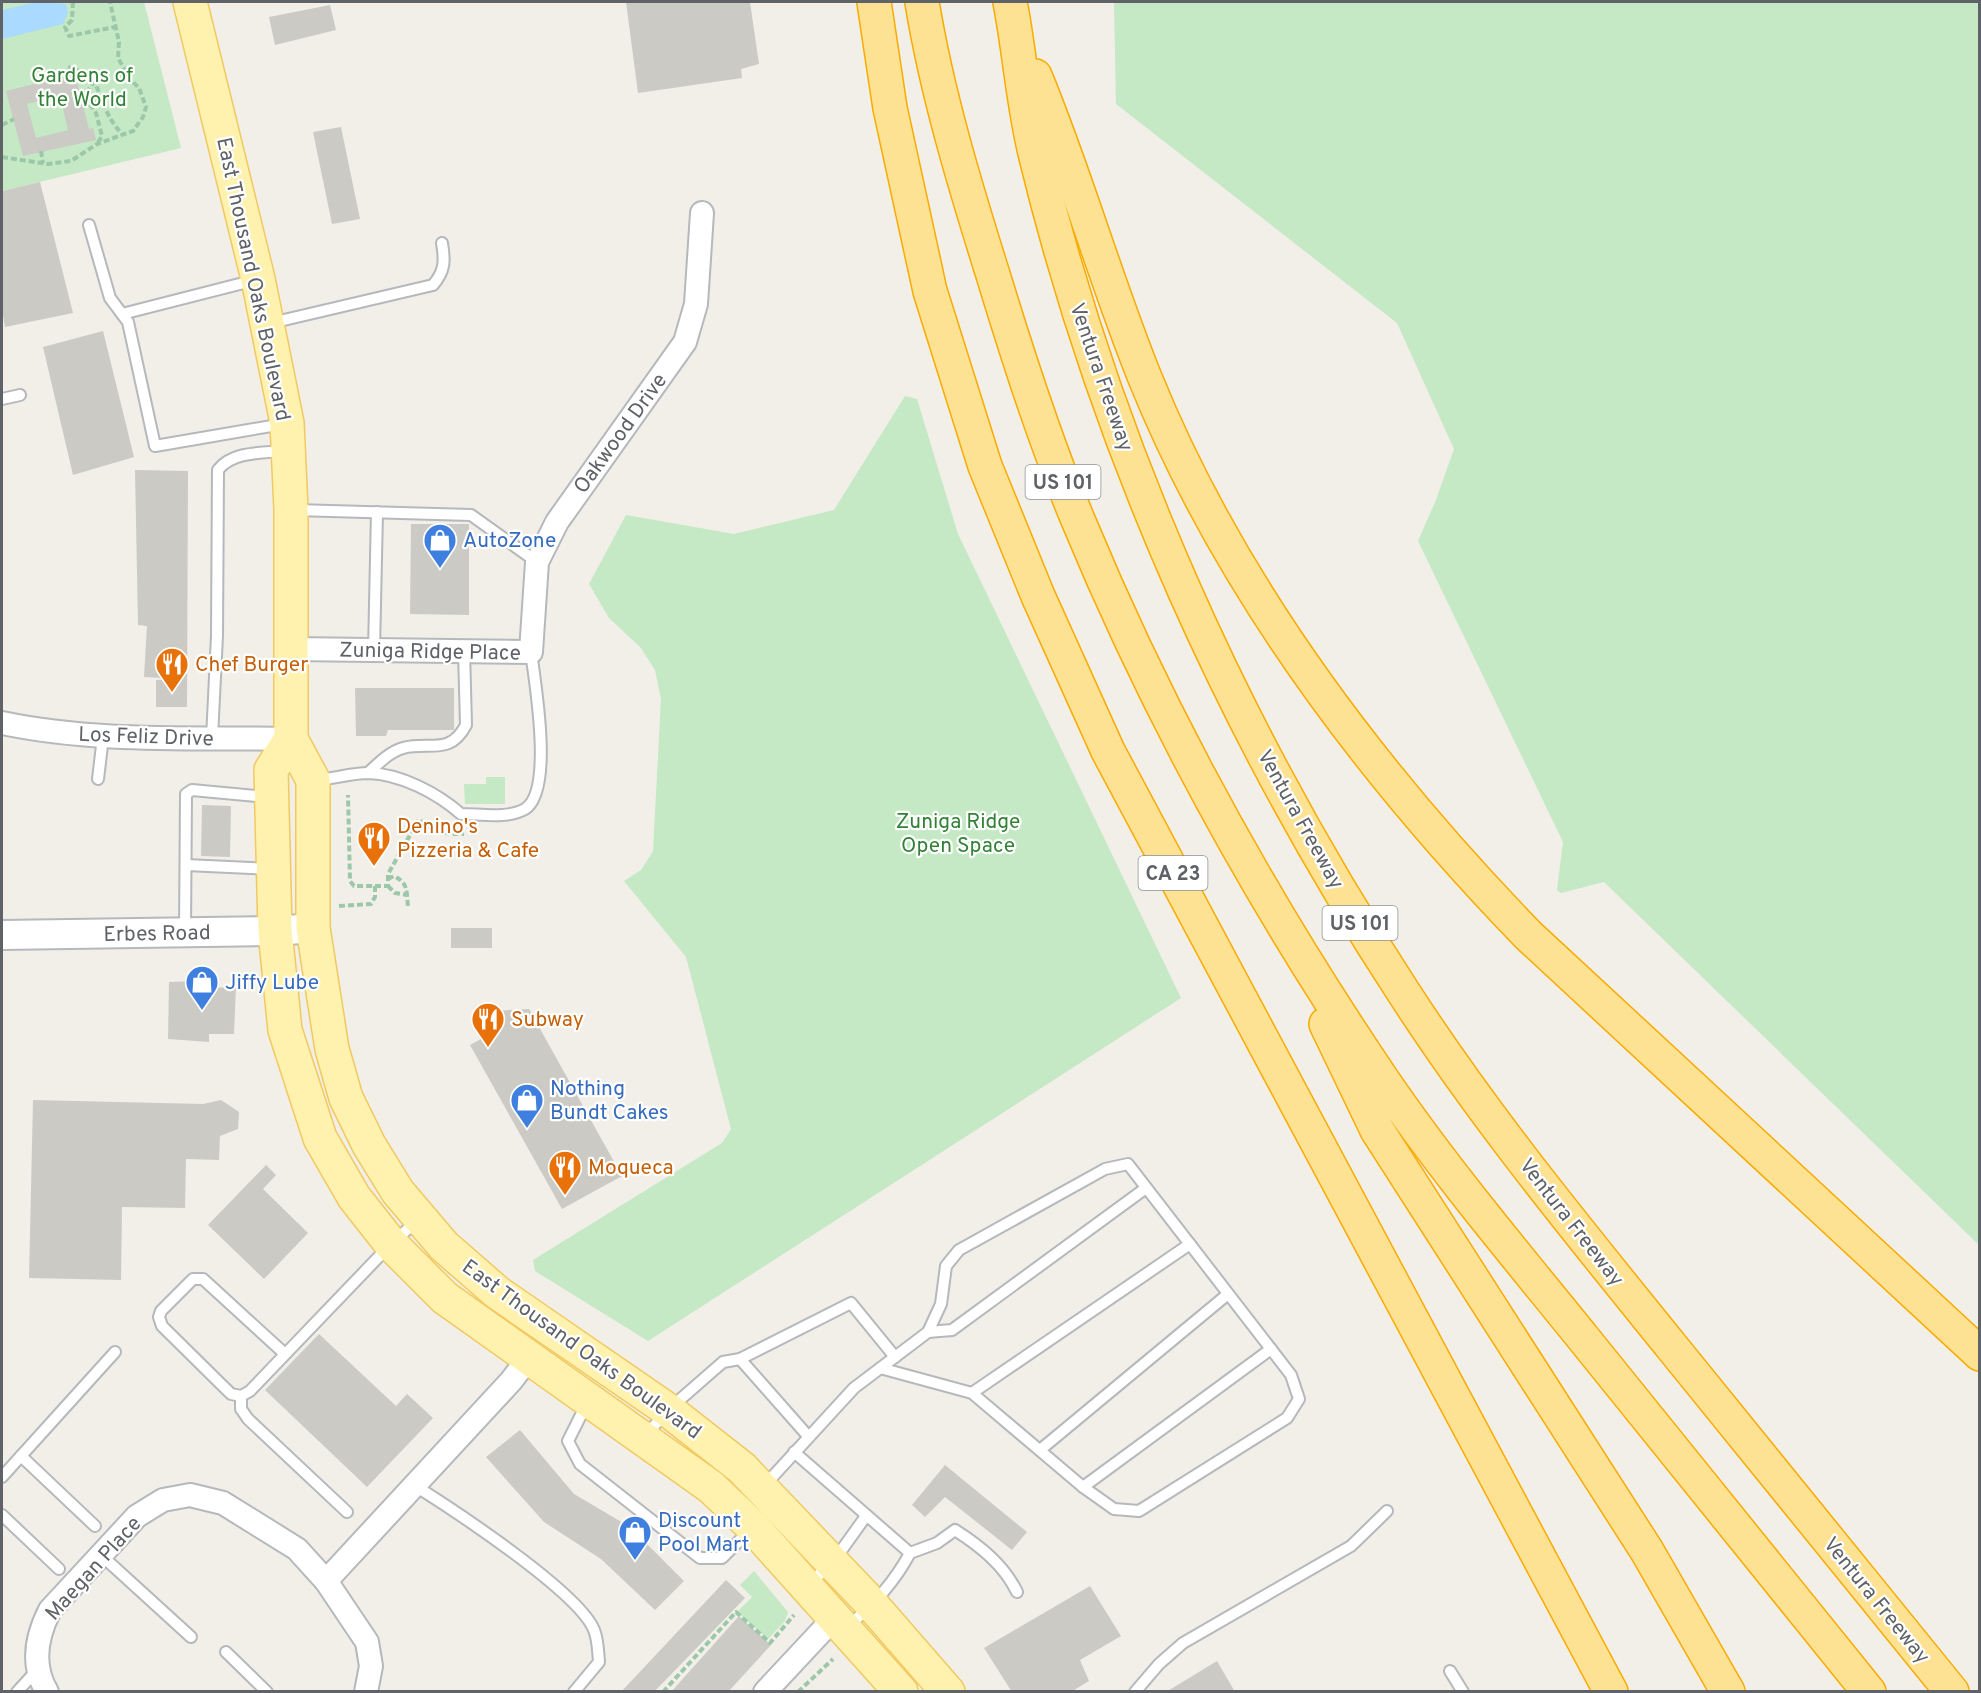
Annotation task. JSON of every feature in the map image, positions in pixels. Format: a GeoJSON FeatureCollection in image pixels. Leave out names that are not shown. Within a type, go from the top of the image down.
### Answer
{"type":"FeatureCollection","features":[{"type":"Feature","properties":{"kind":"highway","name":"CA 23"},"geometry":{"type":"LineString","coordinates":[[874,2],[890,108],[930,291],[985,465],[1038,596],[1108,752],[1611,1692]]}},
{"type":"Feature","properties":{"kind":"highway","name":"US 101"},"geometry":{"type":"LineString","coordinates":[[922,2],[927,35],[978,228],[1032,398],[1076,516],[1124,626],[1229,833],[1286,931],[1386,1085],[1497,1231],[1869,1692]]}},
{"type":"Feature","properties":{"kind":"highway"},"geometry":{"type":"LineString","coordinates":[[1012,13],[1068,156],[1102,263],[1146,380],[1195,485],[1243,571],[1351,732],[1404,799],[1475,881],[1528,935],[1980,1354]]}},
{"type":"Feature","properties":{"kind":"highway","name":"Ventura Freeway"},"geometry":{"type":"LineString","coordinates":[[1012,13],[1034,153],[1074,297],[1134,469],[1210,650],[1310,841],[1404,994],[1484,1109],[1593,1250],[1952,1692]]}},
{"type":"Feature","properties":{"kind":"highway"},"geometry":{"type":"LineString","coordinates":[[1286,931],[1326,1025],[1377,1130],[1647,1551],[1728,1692]]}},
{"type":"Feature","properties":{"kind":"main road","name":"East Thousand Oaks Boulevard"},"geometry":{"type":"LineString","coordinates":[[190,2],[268,323],[288,437],[291,510],[291,739],[313,780],[313,928],[332,1050],[346,1098],[369,1145],[398,1192],[420,1219],[469,1270],[498,1293],[710,1441],[751,1505],[800,1601],[840,1623],[901,1692]]}},
{"type":"Feature","properties":{"kind":"main road","name":"East Thousand Oaks Boulevard"},"geometry":{"type":"LineString","coordinates":[[291,739],[271,770],[275,931],[285,1030],[320,1138],[354,1197],[391,1244],[445,1298],[711,1487],[751,1505],[832,1562],[948,1692]]}},
{"type":"Feature","properties":{"kind":"street","name":"Oakwood Drive"},"geometry":{"type":"LineString","coordinates":[[531,652],[537,562],[557,522],[685,342],[696,304],[702,213]]}},
{"type":"Feature","properties":{"kind":"street","name":"Zuniga Ridge Place"},"geometry":{"type":"LineString","coordinates":[[292,649],[531,652]]}},
{"type":"Feature","properties":{"kind":"street","name":"Los Feliz Drive"},"geometry":{"type":"LineString","coordinates":[[2,723],[39,731],[103,737],[291,739]]}},
{"type":"Feature","properties":{"kind":"street","name":"Erbes Road"},"geometry":{"type":"LineString","coordinates":[[2,935],[275,931],[313,928]]}},
{"type":"Feature","properties":{"kind":"street"},"geometry":{"type":"LineString","coordinates":[[326,1581],[512,1381],[528,1359]]}},
{"type":"Feature","properties":{"kind":"street","name":"Maegan Place"},"geometry":{"type":"LineString","coordinates":[[47,1692],[38,1670],[37,1645],[40,1629],[50,1610],[137,1516],[163,1500],[190,1495],[223,1503],[297,1549],[326,1581],[367,1642],[371,1666],[366,1692]]}},
{"type":"Feature","properties":{"kind":"street"},"geometry":{"type":"LineString","coordinates":[[765,1692],[840,1623]]}},
{"type":"Feature","properties":{"kind":"lane"},"geometry":{"type":"LineString","coordinates":[[89,225],[110,298],[128,322],[155,446],[288,437]]}},
{"type":"Feature","properties":{"kind":"lane"},"geometry":{"type":"LineString","coordinates":[[268,323],[434,285],[442,274],[446,261],[442,243]]}},
{"type":"Feature","properties":{"kind":"lane"},"geometry":{"type":"LineString","coordinates":[[122,314],[258,279]]}},
{"type":"Feature","properties":{"kind":"lane"},"geometry":{"type":"LineString","coordinates":[[2,399],[20,395]]}},
{"type":"Feature","properties":{"kind":"lane"},"geometry":{"type":"LineString","coordinates":[[212,738],[218,636],[218,470],[225,460],[248,454],[288,437]]}},
{"type":"Feature","properties":{"kind":"lane"},"geometry":{"type":"LineString","coordinates":[[291,510],[471,515],[537,562]]}},
{"type":"Feature","properties":{"kind":"lane"},"geometry":{"type":"LineString","coordinates":[[374,650],[377,512]]}},
{"type":"Feature","properties":{"kind":"lane"},"geometry":{"type":"LineString","coordinates":[[368,773],[389,755],[403,748],[447,745],[460,736],[466,725],[464,651]]}},
{"type":"Feature","properties":{"kind":"lane"},"geometry":{"type":"LineString","coordinates":[[313,780],[368,773],[420,786],[441,797],[461,814],[509,814],[524,810],[534,801],[539,785],[540,729],[531,652]]}},
{"type":"Feature","properties":{"kind":"lane"},"geometry":{"type":"LineString","coordinates":[[98,779],[103,737]]}},
{"type":"Feature","properties":{"kind":"lane"},"geometry":{"type":"LineString","coordinates":[[185,933],[188,791],[272,797]]}},
{"type":"Feature","properties":{"kind":"lane"},"geometry":{"type":"LineString","coordinates":[[186,865],[274,869]]}},
{"type":"Feature","properties":{"kind":"lane"},"geometry":{"type":"LineString","coordinates":[[588,1400],[568,1441],[580,1464],[700,1558],[722,1558],[751,1505],[808,1436],[854,1388],[880,1368],[928,1332],[941,1304],[946,1266],[959,1250],[1104,1169],[1128,1164],[1291,1375],[1299,1399],[1287,1418],[1139,1511],[1114,1509],[1083,1487],[972,1393],[880,1368]]}},
{"type":"Feature","properties":{"kind":"lane"},"geometry":{"type":"LineString","coordinates":[[928,1332],[952,1330],[1146,1188]]}},
{"type":"Feature","properties":{"kind":"lane"},"geometry":{"type":"LineString","coordinates":[[285,1354],[204,1279],[193,1280],[161,1311],[159,1317],[162,1326],[231,1394],[241,1396],[250,1390],[285,1354],[391,1244],[420,1219]]}},
{"type":"Feature","properties":{"kind":"lane"},"geometry":{"type":"LineString","coordinates":[[972,1393],[1190,1244]]}},
{"type":"Feature","properties":{"kind":"lane"},"geometry":{"type":"LineString","coordinates":[[1040,1450],[1228,1294]]}},
{"type":"Feature","properties":{"kind":"lane"},"geometry":{"type":"LineString","coordinates":[[644,1438],[668,1410],[723,1362],[740,1359],[851,1303],[895,1357]]}},
{"type":"Feature","properties":{"kind":"lane"},"geometry":{"type":"LineString","coordinates":[[1083,1487],[1271,1349]]}},
{"type":"Feature","properties":{"kind":"lane"},"geometry":{"type":"LineString","coordinates":[[2,1477],[115,1352]]}},
{"type":"Feature","properties":{"kind":"lane"},"geometry":{"type":"LineString","coordinates":[[740,1359],[808,1436]]}},
{"type":"Feature","properties":{"kind":"lane"},"geometry":{"type":"LineString","coordinates":[[241,1396],[241,1409],[248,1419],[347,1512]]}},
{"type":"Feature","properties":{"kind":"lane"},"geometry":{"type":"LineString","coordinates":[[794,1452],[910,1553]]}},
{"type":"Feature","properties":{"kind":"lane"},"geometry":{"type":"LineString","coordinates":[[21,1456],[95,1526]]}},
{"type":"Feature","properties":{"kind":"lane"},"geometry":{"type":"LineString","coordinates":[[414,1485],[513,1553],[576,1605],[594,1628],[599,1662],[574,1692]]}},
{"type":"Feature","properties":{"kind":"lane"},"geometry":{"type":"LineString","coordinates":[[1135,1692],[1158,1664],[1183,1643],[1351,1546],[1386,1511]]}},
{"type":"Feature","properties":{"kind":"lane"},"geometry":{"type":"LineString","coordinates":[[2,1515],[59,1569]]}},
{"type":"Feature","properties":{"kind":"lane"},"geometry":{"type":"LineString","coordinates":[[800,1601],[866,1516]]}},
{"type":"Feature","properties":{"kind":"lane"},"geometry":{"type":"LineString","coordinates":[[840,1623],[873,1606],[899,1574],[910,1553],[937,1543],[955,1530],[972,1541],[1008,1574],[1017,1592]]}},
{"type":"Feature","properties":{"kind":"lane"},"geometry":{"type":"LineString","coordinates":[[101,1555],[191,1637]]}},
{"type":"Feature","properties":{"kind":"lane"},"geometry":{"type":"LineString","coordinates":[[226,1652],[267,1692]]}},
{"type":"Feature","properties":{"kind":"lane"},"geometry":{"type":"LineString","coordinates":[[16,1692],[38,1670]]}},
{"type":"Feature","properties":{"kind":"lane"},"geometry":{"type":"LineString","coordinates":[[1450,1671],[1463,1692]]}},
{"type":"Feature","properties":{"kind":"path"},"geometry":{"type":"LineString","coordinates":[[73,2],[72,20],[65,27],[69,36],[115,27]]}},
{"type":"Feature","properties":{"kind":"path"},"geometry":{"type":"LineString","coordinates":[[2,149],[2,157],[43,163],[70,161],[97,144],[123,135],[139,125],[147,107],[139,88],[130,79],[118,58],[119,42],[110,2]]}},
{"type":"Feature","properties":{"kind":"path"},"geometry":{"type":"LineString","coordinates":[[68,67],[82,72],[94,82],[102,96],[107,118],[123,135]]}},
{"type":"Feature","properties":{"kind":"path"},"geometry":{"type":"LineString","coordinates":[[94,82],[89,89],[90,104],[101,127],[102,136],[97,144]]}},
{"type":"Feature","properties":{"kind":"path"},"geometry":{"type":"LineString","coordinates":[[83,107],[90,104]]}},
{"type":"Feature","properties":{"kind":"path"},"geometry":{"type":"LineString","coordinates":[[2,125],[14,119]]}},
{"type":"Feature","properties":{"kind":"path"},"geometry":{"type":"LineString","coordinates":[[42,151],[43,163]]}},
{"type":"Feature","properties":{"kind":"path"},"geometry":{"type":"LineString","coordinates":[[348,795],[350,881],[354,886],[388,886]]}},
{"type":"Feature","properties":{"kind":"path"},"geometry":{"type":"LineString","coordinates":[[407,895],[395,893],[388,886],[388,879],[419,819],[426,826],[442,834],[464,834]]}},
{"type":"Feature","properties":{"kind":"path"},"geometry":{"type":"LineString","coordinates":[[388,879],[394,876],[406,886],[408,907]]}},
{"type":"Feature","properties":{"kind":"path"},"geometry":{"type":"LineString","coordinates":[[347,907],[371,904],[375,897],[375,886]]}},
{"type":"Feature","properties":{"kind":"path"},"geometry":{"type":"LineString","coordinates":[[663,1692],[736,1612],[770,1643],[800,1601]]}},
{"type":"Feature","properties":{"kind":"path"},"geometry":{"type":"LineString","coordinates":[[798,1692],[833,1659]]}},
{"type":"Feature","properties":{"kind":"green space","name":"Gardens of the World"},"geometry":{"type":"Polygon","coordinates":[[[2,2],[144,2],[181,148],[2,191],[2,2]]]}},
{"type":"Feature","properties":{"kind":"green space"},"geometry":{"type":"Polygon","coordinates":[[[1114,2],[1979,2],[1979,1245],[1604,882],[1561,893],[1557,890],[1563,842],[1418,541],[1436,500],[1454,449],[1397,323],[1116,104],[1114,2]]]}},
{"type":"Feature","properties":{"kind":"green space","name":"Zuniga Ridge Open Space"},"geometry":{"type":"Polygon","coordinates":[[[905,396],[917,399],[958,534],[1181,998],[648,1341],[535,1271],[533,1260],[722,1143],[731,1129],[686,957],[624,881],[641,870],[653,851],[661,699],[655,670],[641,648],[609,618],[589,584],[626,515],[734,534],[834,510],[905,396]]]}},
{"type":"Feature","properties":{"kind":"green space"},"geometry":{"type":"Polygon","coordinates":[[[486,777],[505,777],[505,804],[465,804],[464,784],[486,784],[486,777]]]}},
{"type":"Feature","properties":{"kind":"green space"},"geometry":{"type":"Polygon","coordinates":[[[754,1571],[788,1612],[785,1621],[768,1639],[737,1612],[752,1597],[740,1585],[754,1571]]]}},
{"type":"Feature","properties":{"kind":"water"},"geometry":{"type":"Polygon","coordinates":[[[37,2],[66,4],[68,13],[63,24],[2,39],[2,10],[37,2]]]}},
{"type":"Feature","properties":{"kind":"building"},"geometry":{"type":"Polygon","coordinates":[[[626,2],[750,2],[759,64],[741,69],[742,78],[638,93],[626,2]]]}},
{"type":"Feature","properties":{"kind":"building"},"geometry":{"type":"Polygon","coordinates":[[[330,5],[336,30],[275,45],[269,17],[330,5]]]}},
{"type":"Feature","properties":{"kind":"building"},"geometry":{"type":"Polygon","coordinates":[[[75,74],[89,129],[93,128],[96,140],[23,156],[6,91],[75,74]],[[60,96],[27,104],[36,138],[68,130],[60,96]]]}},
{"type":"Feature","properties":{"kind":"building"},"geometry":{"type":"Polygon","coordinates":[[[341,127],[360,219],[332,224],[313,132],[341,127]]]}},
{"type":"Feature","properties":{"kind":"building"},"geometry":{"type":"Polygon","coordinates":[[[40,182],[73,313],[5,327],[2,309],[2,191],[40,182]]]}},
{"type":"Feature","properties":{"kind":"building"},"geometry":{"type":"Polygon","coordinates":[[[103,331],[134,457],[73,475],[43,347],[103,331]]]}},
{"type":"Feature","properties":{"kind":"building"},"geometry":{"type":"Polygon","coordinates":[[[135,470],[188,471],[187,707],[156,707],[156,680],[180,679],[144,677],[147,626],[138,625],[135,470]]]}},
{"type":"Feature","properties":{"kind":"building","name":"AutoZone"},"geometry":{"type":"Polygon","coordinates":[[[411,524],[469,524],[469,615],[410,614],[411,524]]]}},
{"type":"Feature","properties":{"kind":"building"},"geometry":{"type":"Polygon","coordinates":[[[355,688],[454,688],[454,730],[388,730],[386,736],[356,736],[355,688]]]}},
{"type":"Feature","properties":{"kind":"building"},"geometry":{"type":"Polygon","coordinates":[[[202,805],[231,806],[230,857],[201,856],[202,805]]]}},
{"type":"Feature","properties":{"kind":"building"},"geometry":{"type":"Polygon","coordinates":[[[451,928],[492,928],[492,948],[451,948],[451,928]]]}},
{"type":"Feature","properties":{"kind":"building","name":"Jiffy Lube"},"geometry":{"type":"Polygon","coordinates":[[[197,978],[208,979],[208,988],[236,987],[234,1034],[209,1034],[209,1042],[168,1039],[169,982],[196,981],[197,978]]]}},
{"type":"Feature","properties":{"kind":"building"},"geometry":{"type":"Polygon","coordinates":[[[529,1009],[622,1176],[562,1209],[470,1045],[501,1028],[491,1011],[529,1009]]]}},
{"type":"Feature","properties":{"kind":"building"},"geometry":{"type":"Polygon","coordinates":[[[33,1100],[203,1104],[221,1100],[239,1112],[238,1129],[220,1136],[219,1160],[186,1159],[185,1208],[122,1207],[121,1280],[29,1278],[33,1100]]]}},
{"type":"Feature","properties":{"kind":"building"},"geometry":{"type":"Polygon","coordinates":[[[266,1165],[276,1175],[263,1189],[308,1233],[264,1279],[208,1225],[266,1165]]]}},
{"type":"Feature","properties":{"kind":"building"},"geometry":{"type":"Polygon","coordinates":[[[319,1334],[396,1406],[407,1394],[433,1418],[367,1487],[265,1390],[319,1334]]]}},
{"type":"Feature","properties":{"kind":"building"},"geometry":{"type":"Polygon","coordinates":[[[520,1430],[574,1494],[630,1527],[684,1581],[655,1610],[601,1559],[544,1522],[486,1457],[520,1430]]]}},
{"type":"Feature","properties":{"kind":"building"},"geometry":{"type":"Polygon","coordinates":[[[945,1465],[1027,1532],[1012,1550],[945,1497],[925,1517],[912,1505],[945,1465]]]}},
{"type":"Feature","properties":{"kind":"building"},"geometry":{"type":"Polygon","coordinates":[[[726,1580],[745,1598],[654,1692],[621,1692],[726,1580]]]}},
{"type":"Feature","properties":{"kind":"building"},"geometry":{"type":"Polygon","coordinates":[[[1090,1586],[1121,1636],[1080,1660],[1089,1681],[1071,1692],[1012,1692],[984,1648],[1090,1586]]]}},
{"type":"Feature","properties":{"kind":"building"},"geometry":{"type":"Polygon","coordinates":[[[739,1616],[771,1645],[728,1692],[671,1692],[739,1616]]]}},
{"type":"Feature","properties":{"kind":"building"},"geometry":{"type":"Polygon","coordinates":[[[1217,1661],[1235,1692],[1166,1692],[1217,1661]]]}},
{"type":"Feature","properties":{"kind":"place","name":"AutoZone"},"geometry":{"type":"Point","coordinates":[440,569]}},
{"type":"Feature","properties":{"kind":"place","name":"Chef Burger"},"geometry":{"type":"Point","coordinates":[172,693]}},
{"type":"Feature","properties":{"kind":"place","name":"Denino's Pizzeria & Cafe"},"geometry":{"type":"Point","coordinates":[374,867]}},
{"type":"Feature","properties":{"kind":"place","name":"Jiffy Lube"},"geometry":{"type":"Point","coordinates":[202,1011]}},
{"type":"Feature","properties":{"kind":"place","name":"Subway"},"geometry":{"type":"Point","coordinates":[488,1048]}},
{"type":"Feature","properties":{"kind":"place","name":"Nothing Bundt Cakes"},"geometry":{"type":"Point","coordinates":[527,1129]}},
{"type":"Feature","properties":{"kind":"place","name":"Moqueca"},"geometry":{"type":"Point","coordinates":[565,1196]}},
{"type":"Feature","properties":{"kind":"place","name":"Discount Pool Mart"},"geometry":{"type":"Point","coordinates":[635,1561]}}]}
